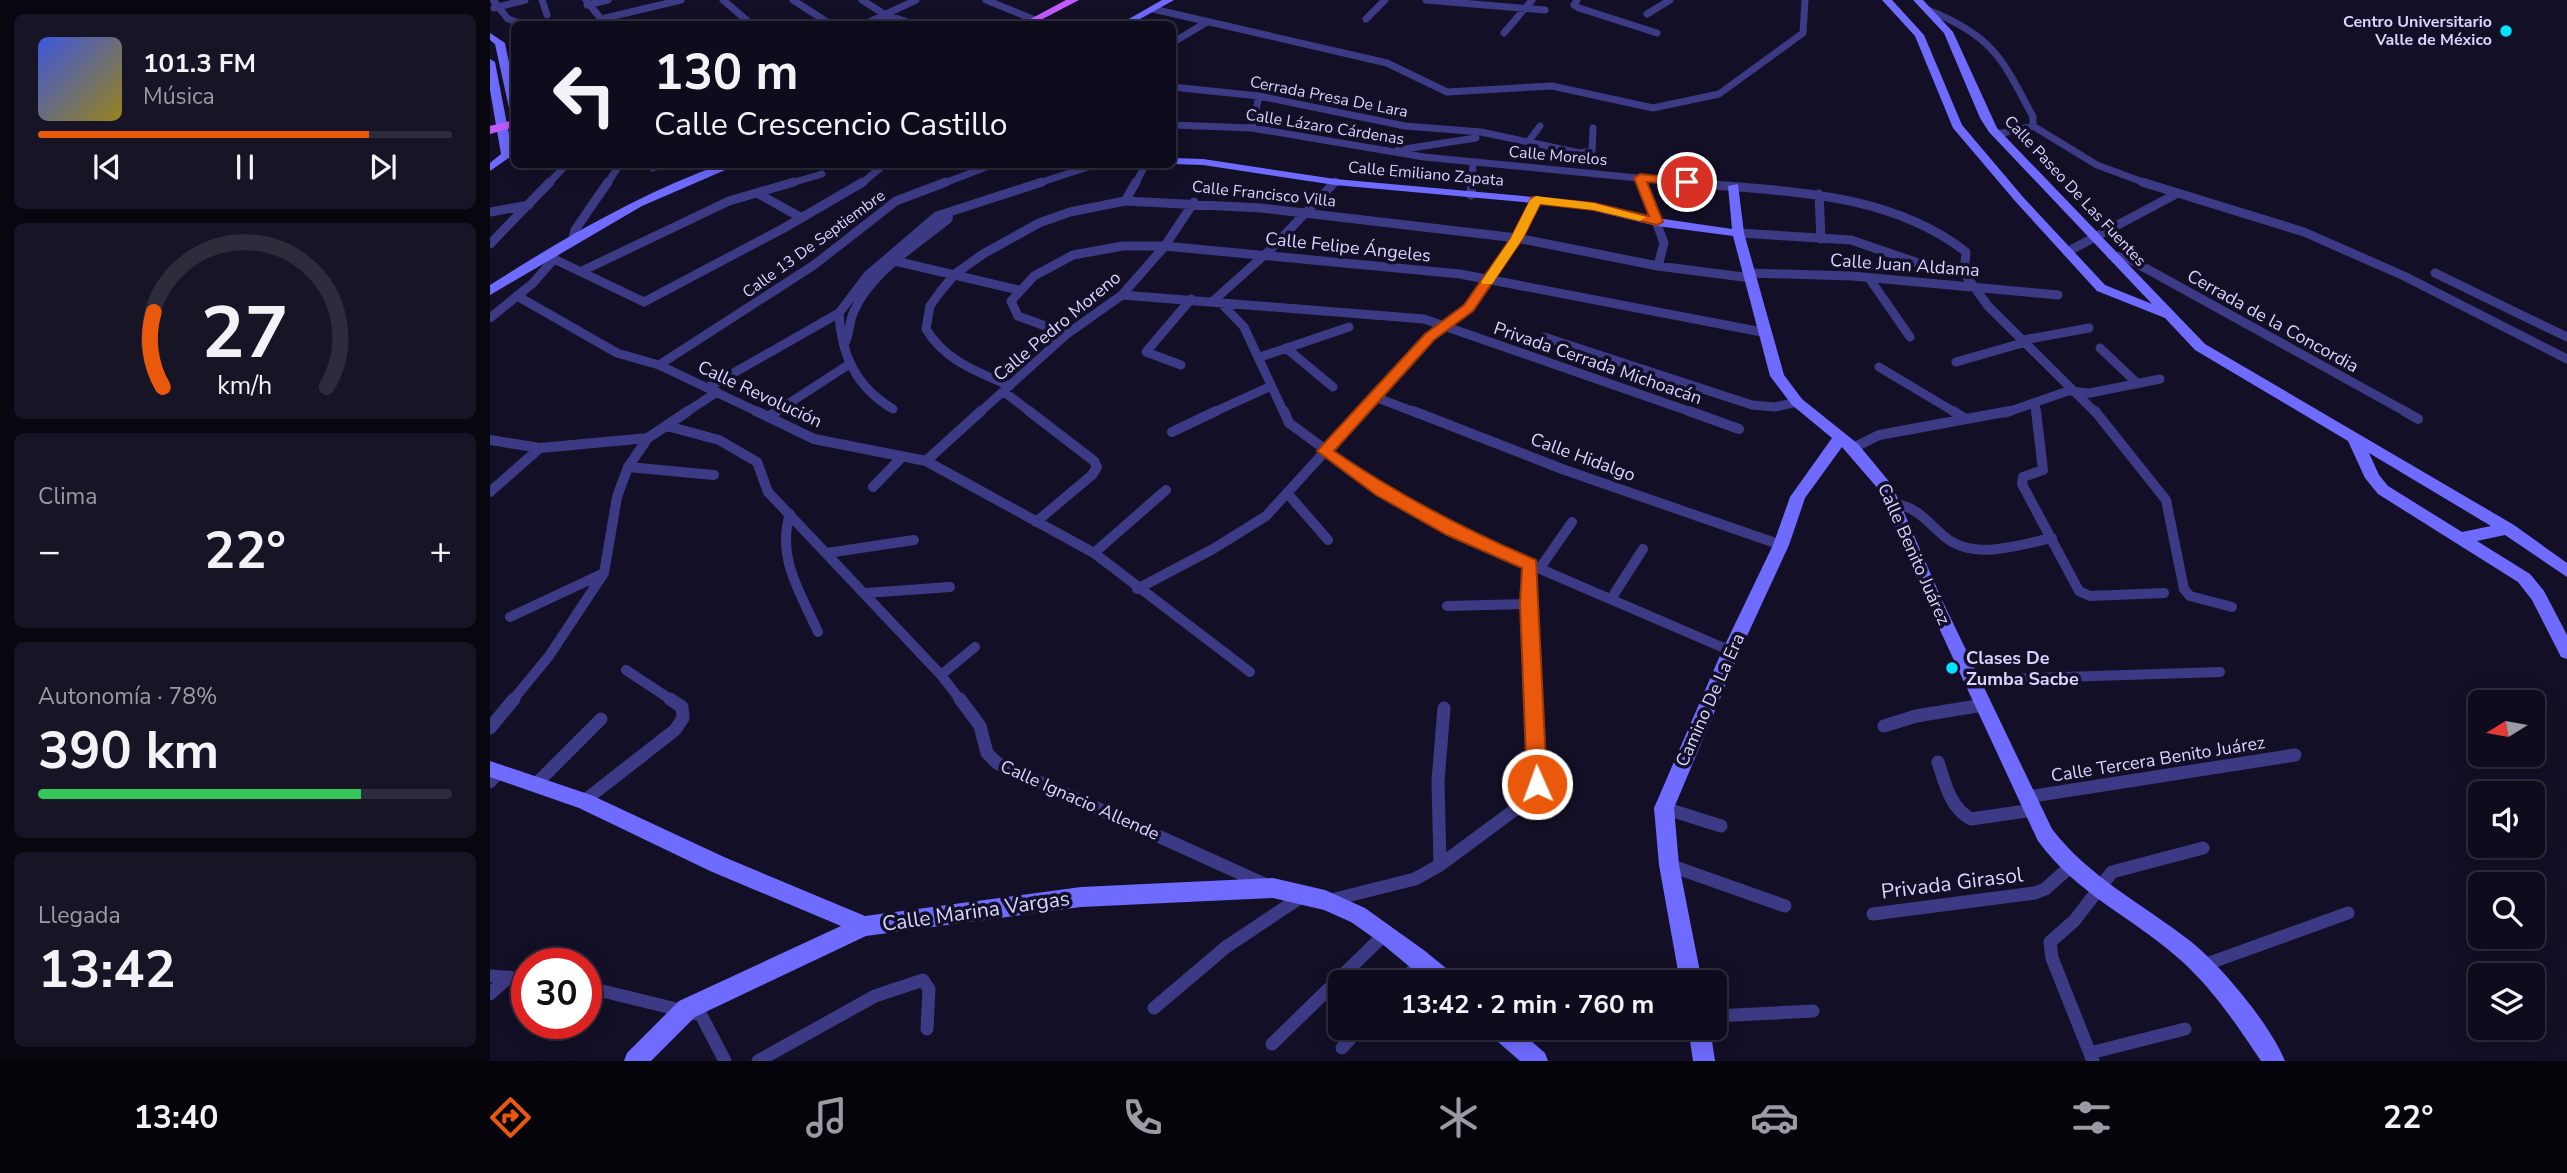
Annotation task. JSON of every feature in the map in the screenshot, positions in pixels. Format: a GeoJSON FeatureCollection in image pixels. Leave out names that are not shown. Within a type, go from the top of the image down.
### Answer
{"type":"FeatureCollection","features":[{"type":"Feature","properties":{"kind":"main road"},"geometry":{"type":"LineString","coordinates":[[1038,21],[1074,0]]}},
{"type":"Feature","properties":{"kind":"main road"},"geometry":{"type":"LineString","coordinates":[[1040,21],[1090,0]]}},
{"type":"Feature","properties":{"kind":"main road"},"geometry":{"type":"LineString","coordinates":[[490,129],[511,127]]}},
{"type":"Feature","properties":{"kind":"main road"},"geometry":{"type":"LineString","coordinates":[[490,136],[511,127]]}},
{"type":"Feature","properties":{"kind":"street"},"geometry":{"type":"LineString","coordinates":[[493,5],[525,0]]}},
{"type":"Feature","properties":{"kind":"street"},"geometry":{"type":"LineString","coordinates":[[542,0],[547,15]]}},
{"type":"Feature","properties":{"kind":"street"},"geometry":{"type":"LineString","coordinates":[[587,3],[608,0]]}},
{"type":"Feature","properties":{"kind":"street"},"geometry":{"type":"LineString","coordinates":[[639,0],[645,9]]}},
{"type":"Feature","properties":{"kind":"street"},"geometry":{"type":"LineString","coordinates":[[587,3],[601,19],[681,0]]}},
{"type":"Feature","properties":{"kind":"street"},"geometry":{"type":"LineString","coordinates":[[723,0],[748,21]]}},
{"type":"Feature","properties":{"kind":"street"},"geometry":{"type":"LineString","coordinates":[[793,0],[825,21]]}},
{"type":"Feature","properties":{"kind":"street"},"geometry":{"type":"LineString","coordinates":[[862,0],[884,14],[904,21]]}},
{"type":"Feature","properties":{"kind":"street"},"geometry":{"type":"LineString","coordinates":[[871,21],[916,0]]}},
{"type":"Feature","properties":{"kind":"street"},"geometry":{"type":"LineString","coordinates":[[986,0],[1031,21]]}},
{"type":"Feature","properties":{"kind":"street"},"geometry":{"type":"LineString","coordinates":[[1366,19],[1385,0]]}},
{"type":"Feature","properties":{"kind":"street"},"geometry":{"type":"LineString","coordinates":[[1426,0],[1545,10]]}},
{"type":"Feature","properties":{"kind":"street"},"geometry":{"type":"LineString","coordinates":[[1504,33],[1532,0]]}},
{"type":"Feature","properties":{"kind":"street"},"geometry":{"type":"LineString","coordinates":[[1577,0],[1574,5],[1579,8],[1657,33]]}},
{"type":"Feature","properties":{"kind":"street"},"geometry":{"type":"LineString","coordinates":[[1647,14],[1670,0]]}},
{"type":"Feature","properties":{"kind":"street"},"geometry":{"type":"LineString","coordinates":[[1153,9],[1387,63],[1447,92],[1552,86],[1653,108],[1719,94],[1785,49],[1803,33],[1805,0]]}},
{"type":"Feature","properties":{"kind":"street"},"geometry":{"type":"LineString","coordinates":[[1887,0],[1919,35],[1957,126],[2067,252],[2110,294],[2167,315]]}},
{"type":"Feature","properties":{"kind":"street","name":"Calle Paseo De Las Fuentes"},"geometry":{"type":"LineString","coordinates":[[1918,0],[1948,32],[1985,118],[1998,134],[2167,315],[2218,360],[2508,529],[2567,571]]}},
{"type":"Feature","properties":{"kind":"street"},"geometry":{"type":"LineString","coordinates":[[1131,21],[1174,2],[1181,15]]}},
{"type":"Feature","properties":{"kind":"street"},"geometry":{"type":"LineString","coordinates":[[493,5],[514,21]]}},
{"type":"Feature","properties":{"kind":"street"},"geometry":{"type":"LineString","coordinates":[[1928,10],[1970,28],[1995,48],[2033,117],[2034,126]]}},
{"type":"Feature","properties":{"kind":"street"},"geometry":{"type":"LineString","coordinates":[[1176,41],[1207,22]]}},
{"type":"Feature","properties":{"kind":"street"},"geometry":{"type":"LineString","coordinates":[[490,36],[500,43],[511,94]]}},
{"type":"Feature","properties":{"kind":"street"},"geometry":{"type":"LineString","coordinates":[[490,62],[507,155],[490,168]]}},
{"type":"Feature","properties":{"kind":"street","name":"Cerrada Presa De Lara"},"geometry":{"type":"LineString","coordinates":[[1176,87],[1259,96],[1405,126],[1478,135]]}},
{"type":"Feature","properties":{"kind":"street"},"geometry":{"type":"LineString","coordinates":[[1252,128],[1259,96]]}},
{"type":"Feature","properties":{"kind":"street"},"geometry":{"type":"LineString","coordinates":[[490,118],[505,115],[511,106]]}},
{"type":"Feature","properties":{"kind":"street","name":"Calle Lázaro Cárdenas"},"geometry":{"type":"LineString","coordinates":[[1176,125],[1252,128],[1392,152],[1473,162]]}},
{"type":"Feature","properties":{"kind":"street"},"geometry":{"type":"LineString","coordinates":[[1528,142],[1540,126]]}},
{"type":"Feature","properties":{"kind":"street"},"geometry":{"type":"LineString","coordinates":[[1957,126],[1998,134],[2034,126],[2079,158],[2127,178],[2303,232],[2567,359]]}},
{"type":"Feature","properties":{"kind":"street"},"geometry":{"type":"LineString","coordinates":[[1392,152],[1478,135],[1589,152],[1593,149],[1593,128]]}},
{"type":"Feature","properties":{"kind":"street"},"geometry":{"type":"LineString","coordinates":[[490,162],[499,154],[504,142]]}},
{"type":"Feature","properties":{"kind":"street"},"geometry":{"type":"LineString","coordinates":[[1981,155],[1995,148],[2013,151]]}},
{"type":"Feature","properties":{"kind":"street","name":"Calle Emiliano Zapata"},"geometry":{"type":"LineString","coordinates":[[1176,161],[1216,164],[1335,182],[1594,206],[1657,222],[1738,233],[1851,240],[1921,264],[1964,273]]}},
{"type":"Feature","properties":{"kind":"street"},"geometry":{"type":"LineString","coordinates":[[1471,195],[1473,162]]}},
{"type":"Feature","properties":{"kind":"street","name":"Calle Morelos"},"geometry":{"type":"LineString","coordinates":[[1473,162],[1853,199],[1940,232],[1958,243],[1966,252],[1964,273]]}},
{"type":"Feature","properties":{"kind":"street"},"geometry":{"type":"LineString","coordinates":[[490,244],[563,168]]}},
{"type":"Feature","properties":{"kind":"street"},"geometry":{"type":"LineString","coordinates":[[573,238],[575,229],[617,168]]}},
{"type":"Feature","properties":{"kind":"street"},"geometry":{"type":"LineString","coordinates":[[490,291],[553,255],[573,238],[623,211],[725,168]]}},
{"type":"Feature","properties":{"kind":"street","name":"Calle 13 De Septiembre"},"geometry":{"type":"LineString","coordinates":[[582,271],[637,301],[644,302],[859,185],[880,168]]}},
{"type":"Feature","properties":{"kind":"street","name":"Calle 13 De Septiembre"},"geometry":{"type":"LineString","coordinates":[[659,365],[814,265],[896,201],[983,168]]}},
{"type":"Feature","properties":{"kind":"street"},"geometry":{"type":"LineString","coordinates":[[490,728],[549,656],[604,573],[617,497],[628,467],[648,438],[713,390],[839,313],[868,275],[937,216],[1085,168]]}},
{"type":"Feature","properties":{"kind":"street"},"geometry":{"type":"LineString","coordinates":[[1125,201],[1144,168]]}},
{"type":"Feature","properties":{"kind":"street"},"geometry":{"type":"LineString","coordinates":[[553,255],[582,271],[729,201],[821,174]]}},
{"type":"Feature","properties":{"kind":"street"},"geometry":{"type":"LineString","coordinates":[[1640,178],[1664,243],[1658,266]]}},
{"type":"Feature","properties":{"kind":"street"},"geometry":{"type":"LineString","coordinates":[[1335,182],[1217,302],[1244,327],[1289,423],[1382,491],[1452,531],[1731,651]]}},
{"type":"Feature","properties":{"kind":"street","name":"Calle Benito Juárez"},"geometry":{"type":"LineString","coordinates":[[1734,186],[1738,233],[1762,332],[1777,376],[1797,402],[1876,472],[1896,504],[1929,589],[2045,835],[2069,867],[2099,891],[2173,941],[2201,966],[2274,1061]]}},
{"type":"Feature","properties":{"kind":"street"},"geometry":{"type":"LineString","coordinates":[[757,193],[800,217]]}},
{"type":"Feature","properties":{"kind":"street"},"geometry":{"type":"LineString","coordinates":[[1819,194],[1821,239]]}},
{"type":"Feature","properties":{"kind":"street"},"geometry":{"type":"LineString","coordinates":[[2067,252],[2176,194]]}},
{"type":"Feature","properties":{"kind":"street"},"geometry":{"type":"LineString","coordinates":[[1137,589],[1213,549],[1266,516],[1430,337],[1468,308],[1517,238],[1536,200]]}},
{"type":"Feature","properties":{"kind":"street","name":"Calle Francisco Villa"},"geometry":{"type":"LineString","coordinates":[[1036,522],[1092,475],[1097,467],[1094,461],[1007,389],[957,361],[930,339],[926,329],[930,306],[955,274],[1013,235],[1070,212],[1125,201],[1194,202],[1517,238],[1658,266],[1750,275]]}},
{"type":"Feature","properties":{"kind":"street","name":"Calle Pedro Moreno"},"geometry":{"type":"LineString","coordinates":[[926,461],[1067,334],[1122,295],[1164,247],[1194,202]]}},
{"type":"Feature","properties":{"kind":"street"},"geometry":{"type":"LineString","coordinates":[[490,212],[529,205]]}},
{"type":"Feature","properties":{"kind":"street"},"geometry":{"type":"LineString","coordinates":[[845,343],[852,332],[856,306],[879,276],[948,219],[949,212]]}},
{"type":"Feature","properties":{"kind":"street","name":"Calle Felipe Ángeles"},"geometry":{"type":"LineString","coordinates":[[1019,290],[1045,269],[1084,252],[1126,247],[1164,247],[1490,279],[1740,330],[1762,332]]}},
{"type":"Feature","properties":{"kind":"street"},"geometry":{"type":"LineString","coordinates":[[490,318],[519,297],[553,255]]}},
{"type":"Feature","properties":{"kind":"street","name":"Cerrada de la Concordia"},"geometry":{"type":"LineString","coordinates":[[2111,255],[2129,259],[2418,419]]}},
{"type":"Feature","properties":{"kind":"street"},"geometry":{"type":"LineString","coordinates":[[895,261],[1019,290],[1011,301],[1018,316],[1067,334]]}},
{"type":"Feature","properties":{"kind":"street"},"geometry":{"type":"LineString","coordinates":[[1964,273],[1988,306],[2080,393],[2147,473],[2166,500],[2185,589],[2190,596],[2232,607]]}},
{"type":"Feature","properties":{"kind":"street"},"geometry":{"type":"LineString","coordinates":[[2435,273],[2567,337]]}},
{"type":"Feature","properties":{"kind":"street","name":"Calle Juan Aldama"},"geometry":{"type":"LineString","coordinates":[[1750,275],[1870,278],[2058,295]]}},
{"type":"Feature","properties":{"kind":"street"},"geometry":{"type":"LineString","coordinates":[[1870,278],[1910,337]]}},
{"type":"Feature","properties":{"kind":"street","name":"Privada Cerrada Michoacán"},"geometry":{"type":"LineString","coordinates":[[1122,295],[1413,317],[1446,326],[1739,429]]}},
{"type":"Feature","properties":{"kind":"street","name":"Calle Revolución"},"geometry":{"type":"LineString","coordinates":[[519,297],[617,353],[659,365],[814,439],[926,461],[1094,553],[1137,589],[1250,673]]}},
{"type":"Feature","properties":{"kind":"street"},"geometry":{"type":"LineString","coordinates":[[1181,365],[1146,352],[1191,299]]}},
{"type":"Feature","properties":{"kind":"street"},"geometry":{"type":"LineString","coordinates":[[839,313],[840,334],[845,343],[848,365],[876,399],[892,409]]}},
{"type":"Feature","properties":{"kind":"street"},"geometry":{"type":"LineString","coordinates":[[1259,357],[1349,327]]}},
{"type":"Feature","properties":{"kind":"street"},"geometry":{"type":"LineString","coordinates":[[1956,362],[2025,341],[2089,328]]}},
{"type":"Feature","properties":{"kind":"street"},"geometry":{"type":"LineString","coordinates":[[1544,337],[1752,405],[1775,407],[1797,402]]}},
{"type":"Feature","properties":{"kind":"street"},"geometry":{"type":"LineString","coordinates":[[1286,348],[1333,387]]}},
{"type":"Feature","properties":{"kind":"street"},"geometry":{"type":"LineString","coordinates":[[2100,348],[2138,384]]}},
{"type":"Feature","properties":{"kind":"street"},"geometry":{"type":"LineString","coordinates":[[768,417],[848,365]]}},
{"type":"Feature","properties":{"kind":"street"},"geometry":{"type":"LineString","coordinates":[[1879,367],[1965,418]]}},
{"type":"Feature","properties":{"kind":"street"},"geometry":{"type":"LineString","coordinates":[[1846,443],[1965,418],[2003,414],[2068,391],[2080,393],[2160,379]]}},
{"type":"Feature","properties":{"kind":"street"},"geometry":{"type":"LineString","coordinates":[[1172,432],[1271,386]]}},
{"type":"Feature","properties":{"kind":"street","name":"Calle Hidalgo"},"geometry":{"type":"LineString","coordinates":[[1375,397],[1563,469],[1781,544]]}},
{"type":"Feature","properties":{"kind":"street"},"geometry":{"type":"LineString","coordinates":[[2035,404],[2043,470],[2023,477],[2022,484],[2083,594],[2164,593]]}},
{"type":"Feature","properties":{"kind":"street","name":"Calle Ignacio Allende"},"geometry":{"type":"LineString","coordinates":[[667,426],[719,440],[757,462],[768,492],[941,675],[980,726],[987,753],[997,763],[1273,888],[1326,901],[1386,933],[1431,970]]}},
{"type":"Feature","properties":{"kind":"street"},"geometry":{"type":"LineString","coordinates":[[490,440],[540,448],[648,438]]}},
{"type":"Feature","properties":{"kind":"street"},"geometry":{"type":"LineString","coordinates":[[2354,438],[2373,478],[2383,490],[2524,578],[2538,596],[2567,652]]}},
{"type":"Feature","properties":{"kind":"street","name":"Camino De La Era"},"geometry":{"type":"LineString","coordinates":[[1689,970],[1668,865],[1664,808],[1731,651],[1781,544],[1805,483],[1846,443]]}},
{"type":"Feature","properties":{"kind":"street"},"geometry":{"type":"LineString","coordinates":[[490,492],[540,448]]}},
{"type":"Feature","properties":{"kind":"street"},"geometry":{"type":"LineString","coordinates":[[873,487],[901,458]]}},
{"type":"Feature","properties":{"kind":"street"},"geometry":{"type":"LineString","coordinates":[[628,467],[715,475]]}},
{"type":"Feature","properties":{"kind":"street"},"geometry":{"type":"LineString","coordinates":[[1094,553],[1166,490]]}},
{"type":"Feature","properties":{"kind":"street"},"geometry":{"type":"LineString","coordinates":[[1288,494],[1328,540]]}},
{"type":"Feature","properties":{"kind":"street"},"geometry":{"type":"LineString","coordinates":[[1896,504],[1919,510],[1949,541],[1966,549],[2052,538]]}},
{"type":"Feature","properties":{"kind":"street"},"geometry":{"type":"LineString","coordinates":[[790,514],[782,538],[784,554],[818,632]]}},
{"type":"Feature","properties":{"kind":"street"},"geometry":{"type":"LineString","coordinates":[[1326,901],[1390,888],[1415,879],[1440,865],[1528,800],[1537,784],[1529,604],[1535,566],[1572,522]]}},
{"type":"Feature","properties":{"kind":"street"},"geometry":{"type":"LineString","coordinates":[[2460,538],[2508,529]]}},
{"type":"Feature","properties":{"kind":"street"},"geometry":{"type":"LineString","coordinates":[[827,552],[914,540]]}},
{"type":"Feature","properties":{"kind":"street"},"geometry":{"type":"LineString","coordinates":[[1611,599],[1643,549]]}},
{"type":"Feature","properties":{"kind":"street"},"geometry":{"type":"LineString","coordinates":[[510,617],[604,573]]}},
{"type":"Feature","properties":{"kind":"street"},"geometry":{"type":"LineString","coordinates":[[866,593],[950,587]]}},
{"type":"Feature","properties":{"kind":"street"},"geometry":{"type":"LineString","coordinates":[[1447,606],[1529,604]]}},
{"type":"Feature","properties":{"kind":"street"},"geometry":{"type":"LineString","coordinates":[[941,675],[975,647]]}},
{"type":"Feature","properties":{"kind":"street"},"geometry":{"type":"LineString","coordinates":[[584,801],[675,730],[683,718],[682,707],[626,670]]}},
{"type":"Feature","properties":{"kind":"street"},"geometry":{"type":"LineString","coordinates":[[1972,680],[2220,672]]}},
{"type":"Feature","properties":{"kind":"street"},"geometry":{"type":"LineString","coordinates":[[1884,726],[1916,716],[1983,705]]}},
{"type":"Feature","properties":{"kind":"street"},"geometry":{"type":"LineString","coordinates":[[1440,865],[1438,781],[1444,708]]}},
{"type":"Feature","properties":{"kind":"street"},"geometry":{"type":"LineString","coordinates":[[537,783],[601,719]]}},
{"type":"Feature","properties":{"kind":"street","name":"Calle Tercera Benito Juárez"},"geometry":{"type":"LineString","coordinates":[[1938,762],[1954,803],[1965,818],[1971,820],[2030,804],[2295,755]]}},
{"type":"Feature","properties":{"kind":"street"},"geometry":{"type":"LineString","coordinates":[[493,774],[537,783],[584,801],[716,864],[865,926]]}},
{"type":"Feature","properties":{"kind":"street"},"geometry":{"type":"LineString","coordinates":[[1664,808],[1721,826]]}},
{"type":"Feature","properties":{"kind":"street"},"geometry":{"type":"LineString","coordinates":[[2185,1029],[2092,1057],[2052,958],[2050,942],[2074,921],[2112,872],[2203,848]]}},
{"type":"Feature","properties":{"kind":"street"},"geometry":{"type":"LineString","coordinates":[[1668,865],[1785,905]]}},
{"type":"Feature","properties":{"kind":"street","name":"Privada Girasol"},"geometry":{"type":"LineString","coordinates":[[1873,914],[2035,893],[2045,889],[2069,867]]}},
{"type":"Feature","properties":{"kind":"street","name":"Calle Marina Vargas"},"geometry":{"type":"LineString","coordinates":[[635,1061],[687,1009],[865,926],[1081,897],[1273,888]]}},
{"type":"Feature","properties":{"kind":"street"},"geometry":{"type":"LineString","coordinates":[[1154,1008],[1226,947],[1304,895]]}},
{"type":"Feature","properties":{"kind":"street"},"geometry":{"type":"LineString","coordinates":[[2201,966],[2348,914]]}},
{"type":"Feature","properties":{"kind":"street"},"geometry":{"type":"LineString","coordinates":[[1272,1044],[1386,933]]}},
{"type":"Feature","properties":{"kind":"street"},"geometry":{"type":"LineString","coordinates":[[1413,970],[1421,961]]}},
{"type":"Feature","properties":{"kind":"street"},"geometry":{"type":"LineString","coordinates":[[490,976],[509,977]]}},
{"type":"Feature","properties":{"kind":"street"},"geometry":{"type":"LineString","coordinates":[[490,994],[509,977]]}},
{"type":"Feature","properties":{"kind":"street"},"geometry":{"type":"LineString","coordinates":[[758,1061],[875,996],[919,981],[929,984],[927,1029]]}},
{"type":"Feature","properties":{"kind":"street"},"geometry":{"type":"LineString","coordinates":[[602,990],[687,1009],[701,1015],[725,1061]]}},
{"type":"Feature","properties":{"kind":"street"},"geometry":{"type":"LineString","coordinates":[[1727,1015],[1813,1011]]}},
{"type":"Feature","properties":{"kind":"street"},"geometry":{"type":"LineString","coordinates":[[1342,1048],[1349,1040]]}},
{"type":"Feature","properties":{"kind":"street"},"geometry":{"type":"LineString","coordinates":[[1513,1040],[1537,1061]]}},
{"type":"Feature","properties":{"kind":"street"},"geometry":{"type":"LineString","coordinates":[[1701,1040],[1704,1061]]}},
{"type":"Feature","properties":{"kind":"slow traffic"},"geometry":{"type":"LineString","coordinates":[[1488,282],[1517,238],[1536,200],[1594,206],[1640,217]]}},
{"type":"Feature","properties":{"kind":"place","name":"Centro Universitario Valle de México"},"geometry":{"type":"Point","coordinates":[2506,31]}},
{"type":"Feature","properties":{"kind":"place","name":"Clases De Zumba Sacbe"},"geometry":{"type":"Point","coordinates":[1952,668]}},
{"type":"Feature","properties":{"kind":"route"},"geometry":{"type":"LineString","coordinates":[[1537,784],[1529,604],[1531,565],[1452,531],[1382,491],[1325,451],[1430,337],[1459,318],[1468,308],[1517,238],[1536,200],[1594,206],[1657,222],[1640,178],[1687,182]]}}]}
